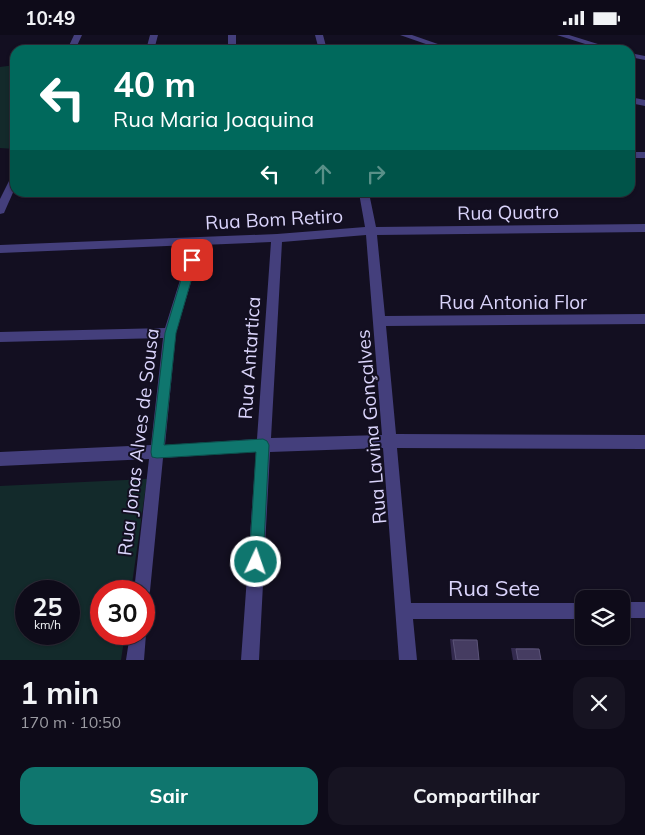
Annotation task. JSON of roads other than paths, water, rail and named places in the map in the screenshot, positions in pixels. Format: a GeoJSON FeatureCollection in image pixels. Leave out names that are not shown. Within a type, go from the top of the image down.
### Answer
{"type":"FeatureCollection","features":[{"type":"Feature","properties":{"kind":"street"},"geometry":{"type":"LineString","coordinates":[[404,35],[435,45]]}},
{"type":"Feature","properties":{"kind":"street"},"geometry":{"type":"LineString","coordinates":[[561,35],[596,45]]}},
{"type":"Feature","properties":{"kind":"street"},"geometry":{"type":"LineString","coordinates":[[0,209],[10,188]]}},
{"type":"Feature","properties":{"kind":"street","name":"Rua Lavina Gonçalves"},"geometry":{"type":"LineString","coordinates":[[365,197],[371,231],[392,441],[408,660]]}},
{"type":"Feature","properties":{"kind":"street","name":"Rua Quatro"},"geometry":{"type":"LineString","coordinates":[[371,231],[645,228]]}},
{"type":"Feature","properties":{"kind":"street","name":"Rua Bom Retiro"},"geometry":{"type":"LineString","coordinates":[[0,249],[276,238],[371,231]]}},
{"type":"Feature","properties":{"kind":"street","name":"Rua Antartica"},"geometry":{"type":"LineString","coordinates":[[250,660],[276,238]]}},
{"type":"Feature","properties":{"kind":"street","name":"Rua Jonas Alves de Sousa"},"geometry":{"type":"LineString","coordinates":[[143,580],[170,333],[198,241]]}},
{"type":"Feature","properties":{"kind":"street","name":"Rua Antonia Flor"},"geometry":{"type":"LineString","coordinates":[[380,321],[645,319]]}},
{"type":"Feature","properties":{"kind":"street"},"geometry":{"type":"LineString","coordinates":[[0,337],[170,333]]}},
{"type":"Feature","properties":{"kind":"street"},"geometry":{"type":"LineString","coordinates":[[0,459],[263,445],[392,441],[645,442]]}},
{"type":"Feature","properties":{"kind":"street"},"geometry":{"type":"LineString","coordinates":[[630,611],[645,610]]}},
{"type":"Feature","properties":{"kind":"street","name":"Rua Sete"},"geometry":{"type":"LineString","coordinates":[[405,611],[575,611]]}},
{"type":"Feature","properties":{"kind":"street"},"geometry":{"type":"LineString","coordinates":[[135,660],[137,645]]}}]}
